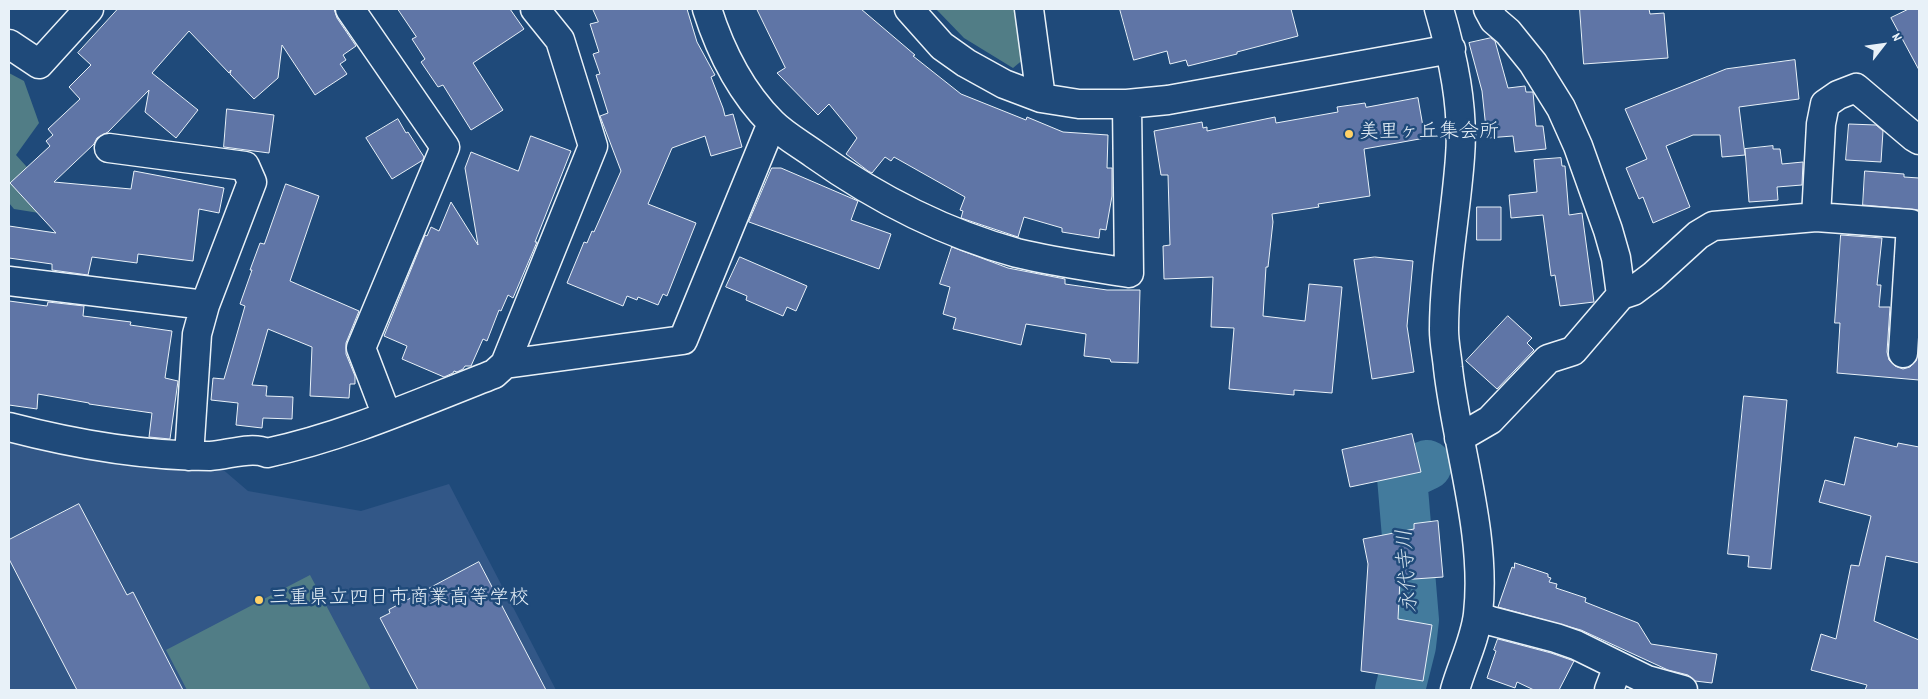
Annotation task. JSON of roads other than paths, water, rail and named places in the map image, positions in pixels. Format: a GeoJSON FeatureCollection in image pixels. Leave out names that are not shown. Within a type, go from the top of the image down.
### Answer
{"type":"FeatureCollection","features":[{"type":"Feature","properties":{"kind":"street"},"geometry":{"type":"LineString","coordinates":[[9,44],[39,64],[89,9]]}},
{"type":"Feature","properties":{"kind":"street"},"geometry":{"type":"LineString","coordinates":[[350,9],[445,147],[361,348],[387,416]]}},
{"type":"Feature","properties":{"kind":"street"},"geometry":{"type":"LineString","coordinates":[[9,427],[42,436],[160,455],[216,456],[259,450],[267,454],[320,441],[378,421],[494,374],[505,364],[593,146],[560,40],[535,9]]}},
{"type":"Feature","properties":{"kind":"street"},"geometry":{"type":"LineString","coordinates":[[707,9],[715,33],[730,65],[746,90],[772,123],[835,169],[881,197],[968,238],[1044,259],[1129,273],[1127,104]]}},
{"type":"Feature","properties":{"kind":"street"},"geometry":{"type":"LineString","coordinates":[[909,9],[942,46],[966,63],[1004,84],[1041,98],[1079,104],[1127,104],[1168,100],[1451,49]]}},
{"type":"Feature","properties":{"kind":"street"},"geometry":{"type":"LineString","coordinates":[[1439,9],[1451,49],[1459,94],[1460,157],[1445,304],[1444,332],[1453,412],[1478,550],[1480,574],[1478,616],[1455,690]]}},
{"type":"Feature","properties":{"kind":"street"},"geometry":{"type":"LineString","coordinates":[[1488,9],[1494,20],[1508,32],[1532,64],[1561,108],[1578,146],[1608,230],[1616,258],[1621,296]]}},
{"type":"Feature","properties":{"kind":"street"},"geometry":{"type":"LineString","coordinates":[[1036,10],[1041,98]]}},
{"type":"Feature","properties":{"kind":"street"},"geometry":{"type":"LineString","coordinates":[[1816,218],[1825,104],[1838,95],[1856,88],[1914,138],[1919,140]]}},
{"type":"Feature","properties":{"kind":"street"},"geometry":{"type":"LineString","coordinates":[[505,364],[683,340],[772,123]]}},
{"type":"Feature","properties":{"kind":"street"},"geometry":{"type":"LineString","coordinates":[[110,148],[245,166],[252,182],[205,305],[197,334],[189,456]]}},
{"type":"Feature","properties":{"kind":"street"},"geometry":{"type":"LineString","coordinates":[[1459,438],[1490,420],[1548,359],[1573,351],[1621,296],[1633,291],[1653,276],[1698,235],[1713,226],[1816,218],[1911,224],[1903,353]]}},
{"type":"Feature","properties":{"kind":"street"},"geometry":{"type":"LineString","coordinates":[[9,280],[205,305]]}},
{"type":"Feature","properties":{"kind":"street"},"geometry":{"type":"LineString","coordinates":[[1478,616],[1556,638],[1614,678],[1647,680],[1684,690]]}},
{"type":"Feature","properties":{"kind":"waterway","name":"永代寺川"},"geometry":{"type":"LineString","coordinates":[[1400,690],[1411,646],[1414,620],[1402,477],[1427,465]]}},
{"type":"Feature","properties":{"kind":"place","name":"美里ヶ丘集会所"},"geometry":{"type":"Point","coordinates":[1349,134]}},
{"type":"Feature","properties":{"kind":"place","name":"三重県立四日市商業高等学校"},"geometry":{"type":"Point","coordinates":[259,600]}}]}
